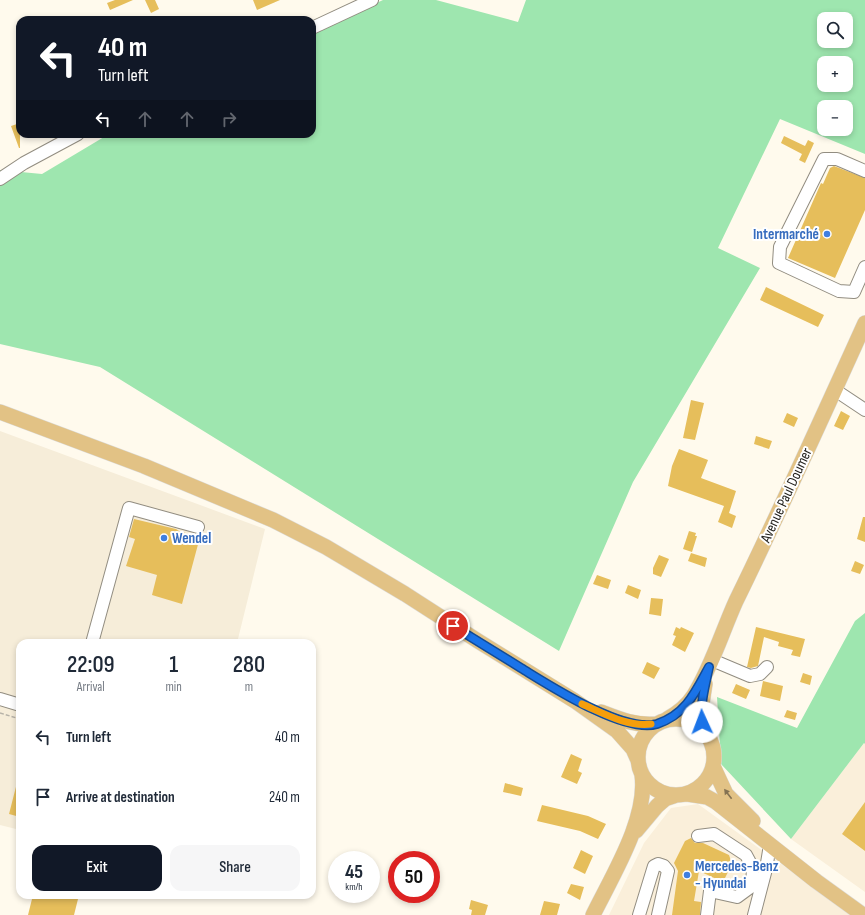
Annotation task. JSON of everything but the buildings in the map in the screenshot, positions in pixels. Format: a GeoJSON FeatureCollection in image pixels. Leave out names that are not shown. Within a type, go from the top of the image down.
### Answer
{"type":"FeatureCollection","features":[{"type":"Feature","properties":{"kind":"main road","name":"Avenue Paul Doumer"},"geometry":{"type":"LineString","coordinates":[[710,664],[734,607],[865,323]]}},
{"type":"Feature","properties":{"kind":"main road"},"geometry":{"type":"LineString","coordinates":[[0,412],[144,466],[280,524],[326,547],[575,700],[617,731],[633,749],[642,775],[644,787],[632,836],[593,915]]}},
{"type":"Feature","properties":{"kind":"main road"},"geometry":{"type":"LineString","coordinates":[[637,758],[639,744],[646,733],[686,706],[694,695],[710,664]]}},
{"type":"Feature","properties":{"kind":"main road"},"geometry":{"type":"LineString","coordinates":[[704,731],[701,710],[702,698],[710,664]]}},
{"type":"Feature","properties":{"kind":"main road"},"geometry":{"type":"LineString","coordinates":[[575,700],[623,721],[645,725],[678,718],[697,724],[711,741],[716,774],[726,794],[763,830],[789,852],[865,908]]}},
{"type":"Feature","properties":{"kind":"main road"},"geometry":{"type":"LineString","coordinates":[[632,836],[657,806],[665,799],[696,790],[710,775],[714,766]]}},
{"type":"Feature","properties":{"kind":"main road"},"geometry":{"type":"LineString","coordinates":[[642,775],[648,784],[666,794],[707,797],[716,802],[862,915]]}},
{"type":"Feature","properties":{"kind":"street"},"geometry":{"type":"LineString","coordinates":[[316,26],[372,0]]}},
{"type":"Feature","properties":{"kind":"street"},"geometry":{"type":"LineString","coordinates":[[0,174],[71,138]]}},
{"type":"Feature","properties":{"kind":"street"},"geometry":{"type":"LineString","coordinates":[[865,171],[837,159],[824,159],[780,247],[779,263],[839,291],[854,292],[865,267]]}},
{"type":"Feature","properties":{"kind":"street"},"geometry":{"type":"LineString","coordinates":[[0,179],[24,163]]}},
{"type":"Feature","properties":{"kind":"street"},"geometry":{"type":"LineString","coordinates":[[834,390],[865,410]]}},
{"type":"Feature","properties":{"kind":"street"},"geometry":{"type":"LineString","coordinates":[[93,639],[130,508],[198,527]]}},
{"type":"Feature","properties":{"kind":"street"},"geometry":{"type":"LineString","coordinates":[[710,664],[750,676],[760,674],[767,667]]}},
{"type":"Feature","properties":{"kind":"street"},"geometry":{"type":"LineString","coordinates":[[0,699],[16,704]]}},
{"type":"Feature","properties":{"kind":"street"},"geometry":{"type":"LineString","coordinates":[[698,836],[714,834],[746,855],[753,868],[752,886],[737,897],[710,891],[707,915]]}},
{"type":"Feature","properties":{"kind":"street"},"geometry":{"type":"LineString","coordinates":[[754,915],[766,870],[770,845]]}},
{"type":"Feature","properties":{"kind":"street"},"geometry":{"type":"LineString","coordinates":[[639,915],[654,866],[658,864],[664,866],[668,871],[658,915]]}},
{"type":"Feature","properties":{"kind":"path"},"geometry":{"type":"LineString","coordinates":[[0,713],[16,718]]}},
{"type":"Feature","properties":{"kind":"shaded area"},"geometry":{"type":"Polygon","coordinates":[[[0,431],[265,529],[238,639],[16,639],[16,829],[0,825],[0,431]]]}},
{"type":"Feature","properties":{"kind":"shaded area"},"geometry":{"type":"Polygon","coordinates":[[[864,743],[865,744],[865,892],[791,839],[864,743]]]}},
{"type":"Feature","properties":{"kind":"shaded area"},"geometry":{"type":"Polygon","coordinates":[[[698,804],[852,915],[609,915],[644,843],[671,808],[698,804]]]}},
{"type":"Feature","properties":{"kind":"green space"},"geometry":{"type":"Polygon","coordinates":[[[383,0],[436,0],[518,22],[526,0],[865,0],[865,154],[821,136],[853,136],[853,100],[817,100],[817,134],[780,119],[718,248],[760,268],[633,482],[559,651],[100,367],[0,344],[0,170],[42,174],[102,138],[316,138],[316,31],[383,0]]]}},
{"type":"Feature","properties":{"kind":"green space"},"geometry":{"type":"Polygon","coordinates":[[[865,613],[865,744],[864,743],[791,839],[721,764],[717,697],[797,728],[855,621],[865,613]]]}},
{"type":"Feature","properties":{"kind":"slow traffic"},"geometry":{"type":"LineString","coordinates":[[582,704],[623,721],[645,725],[651,724]]}},
{"type":"Feature","properties":{"kind":"place","name":"Intermarché"},"geometry":{"type":"Point","coordinates":[827,234]}},
{"type":"Feature","properties":{"kind":"place","name":"Wendel"},"geometry":{"type":"Point","coordinates":[164,538]}},
{"type":"Feature","properties":{"kind":"place","name":"Mercedes-Benz - Hyundai"},"geometry":{"type":"Point","coordinates":[687,875]}},
{"type":"Feature","properties":{"kind":"route"},"geometry":{"type":"LineString","coordinates":[[453,626],[575,700],[623,721],[645,725],[656,724],[667,719],[678,713],[686,706],[694,695],[709,667],[702,698],[702,722]]}}]}
